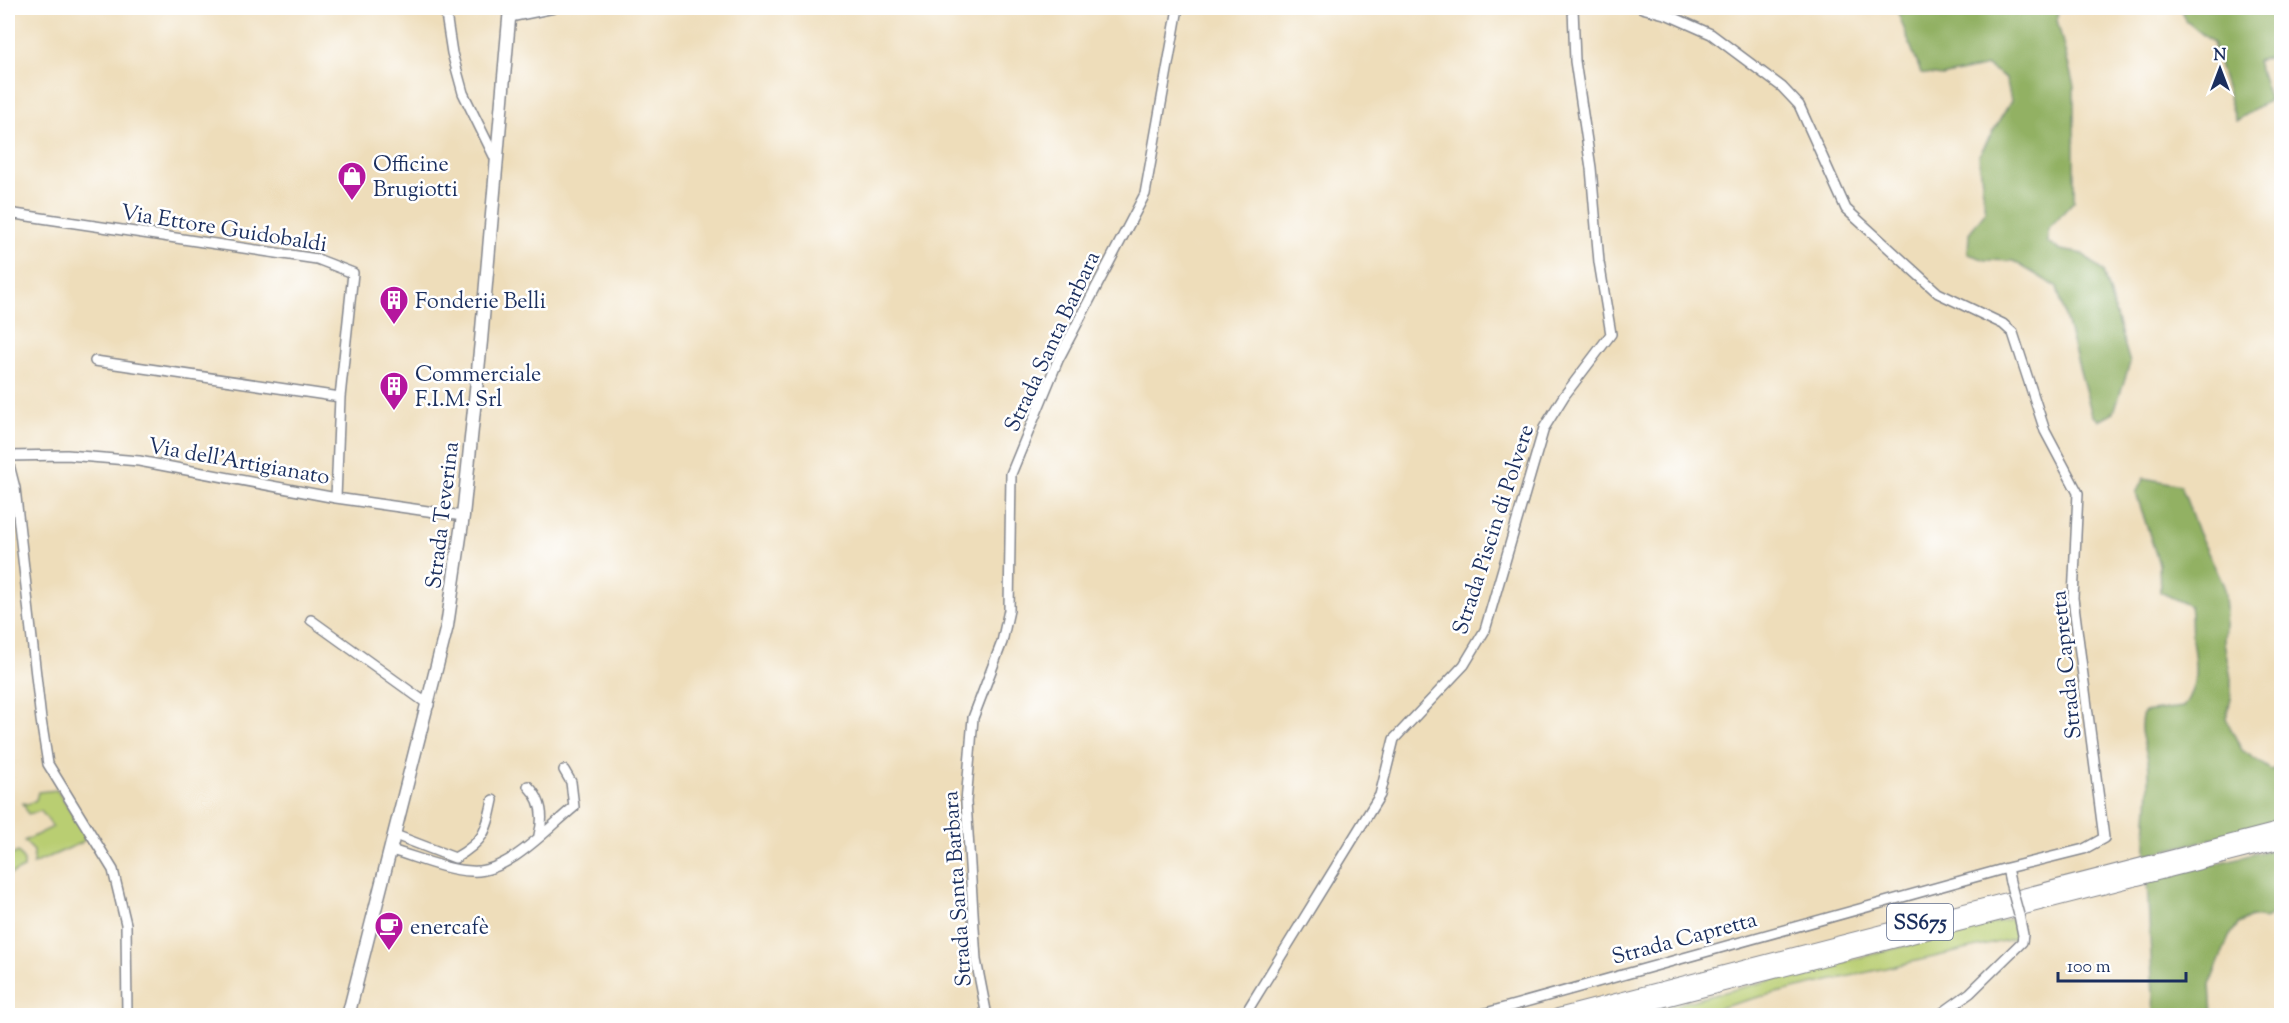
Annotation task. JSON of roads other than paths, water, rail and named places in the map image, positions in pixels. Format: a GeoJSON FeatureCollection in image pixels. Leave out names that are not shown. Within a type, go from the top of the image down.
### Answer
{"type":"FeatureCollection","features":[{"type":"Feature","properties":{"kind":"highway","name":"SS675"},"geometry":{"type":"LineString","coordinates":[[1558,1016],[2282,830]]}},
{"type":"Feature","properties":{"kind":"highway","name":"SS675"},"geometry":{"type":"LineString","coordinates":[[1599,1016],[2282,841]]}},
{"type":"Feature","properties":{"kind":"main road","name":"Strada Teverina"},"geometry":{"type":"LineString","coordinates":[[348,1016],[429,705],[447,626],[463,516],[510,12]]}},
{"type":"Feature","properties":{"kind":"street"},"geometry":{"type":"LineString","coordinates":[[446,8],[452,52],[463,93],[496,160]]}},
{"type":"Feature","properties":{"kind":"street"},"geometry":{"type":"LineString","coordinates":[[510,12],[527,15],[554,8]]}},
{"type":"Feature","properties":{"kind":"street","name":"Strada Santa Barbara"},"geometry":{"type":"LineString","coordinates":[[987,1016],[976,960],[966,802],[973,718],[1002,642],[1009,610],[1011,474],[1058,360],[1145,194],[1178,8]]}},
{"type":"Feature","properties":{"kind":"street","name":"Strada Piscin di Polvere"},"geometry":{"type":"LineString","coordinates":[[1244,1016],[1380,795],[1394,739],[1464,665],[1485,630],[1544,428],[1564,396],[1611,334],[1610,313],[1599,262],[1591,168],[1575,61],[1574,8]]}},
{"type":"Feature","properties":{"kind":"street","name":"Strada Capretta"},"geometry":{"type":"LineString","coordinates":[[1475,1016],[2007,868],[2084,849],[2104,838],[2073,598],[2078,493],[2045,430],[2013,333],[2003,324],[1938,292],[1846,209],[1799,105],[1782,87],[1711,34],[1668,15],[1642,8]]}},
{"type":"Feature","properties":{"kind":"street","name":"Via Ettore Guidobaldi"},"geometry":{"type":"LineString","coordinates":[[8,213],[317,259],[345,268],[352,273],[340,397],[336,498]]}},
{"type":"Feature","properties":{"kind":"street"},"geometry":{"type":"LineString","coordinates":[[95,361],[340,397]]}},
{"type":"Feature","properties":{"kind":"street","name":"Via dell'Artigianato"},"geometry":{"type":"LineString","coordinates":[[8,456],[67,454],[139,461],[336,498],[463,516]]}},
{"type":"Feature","properties":{"kind":"street"},"geometry":{"type":"LineString","coordinates":[[8,461],[40,720],[48,764],[113,870],[126,924],[127,1016]]}},
{"type":"Feature","properties":{"kind":"street"},"geometry":{"type":"LineString","coordinates":[[310,620],[429,705]]}},
{"type":"Feature","properties":{"kind":"street"},"geometry":{"type":"LineString","coordinates":[[391,850],[471,872],[498,867],[519,855],[539,835],[574,807],[571,782],[564,770]]}},
{"type":"Feature","properties":{"kind":"street"},"geometry":{"type":"LineString","coordinates":[[528,786],[534,793],[544,818],[539,835]]}},
{"type":"Feature","properties":{"kind":"street"},"geometry":{"type":"LineString","coordinates":[[395,835],[455,858],[476,845],[488,821],[493,800]]}},
{"type":"Feature","properties":{"kind":"street"},"geometry":{"type":"LineString","coordinates":[[1938,1016],[1970,993],[2022,942],[2024,935],[2007,868]]}},
{"type":"Feature","properties":{"kind":"place","name":"Officine Brugiotti"},"geometry":{"type":"Point","coordinates":[352,202]}},
{"type":"Feature","properties":{"kind":"place","name":"Fonderie Belli"},"geometry":{"type":"Point","coordinates":[394,326]}},
{"type":"Feature","properties":{"kind":"place","name":"Commerciale F.I.M. Srl"},"geometry":{"type":"Point","coordinates":[394,412]}},
{"type":"Feature","properties":{"kind":"place","name":"enercafè"},"geometry":{"type":"Point","coordinates":[389,952]}}]}
